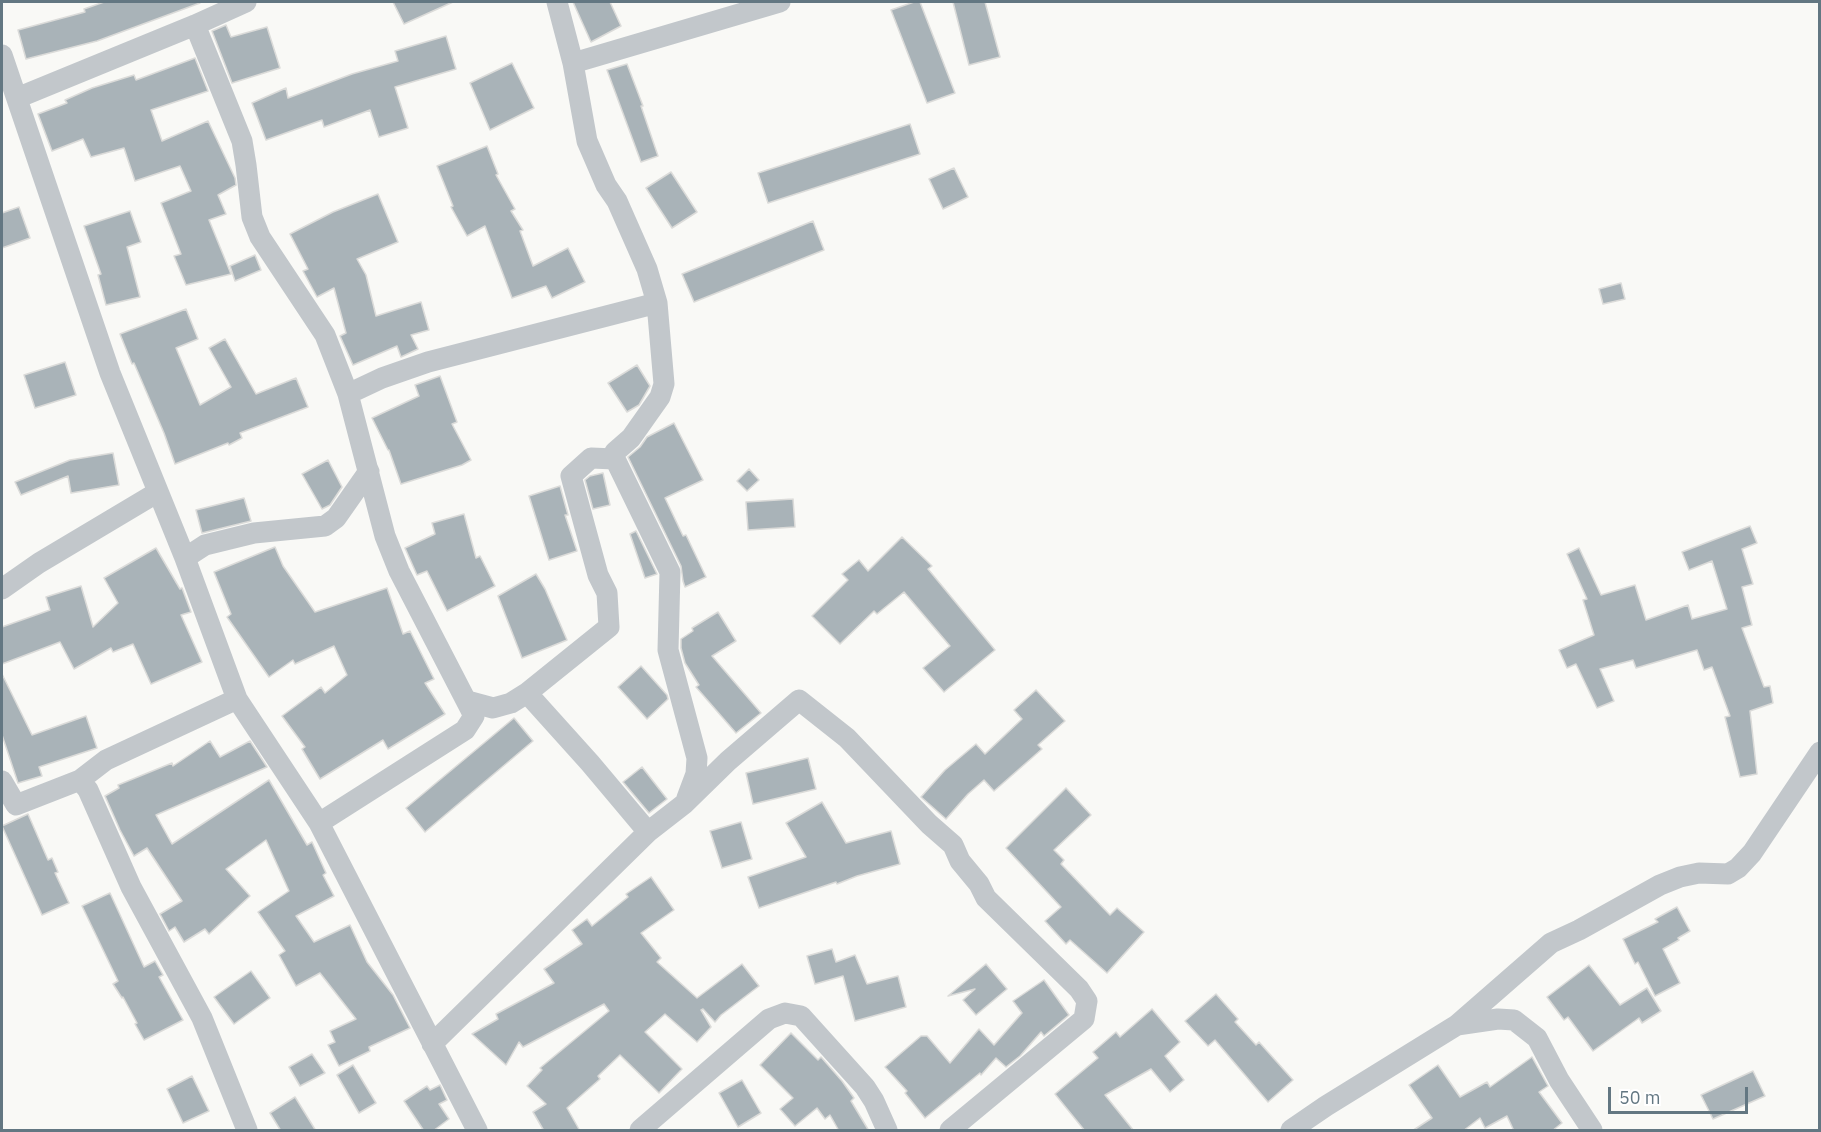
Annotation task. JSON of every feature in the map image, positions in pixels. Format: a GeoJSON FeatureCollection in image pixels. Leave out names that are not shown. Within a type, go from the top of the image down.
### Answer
{"type":"FeatureCollection","features":[{"type":"Feature","properties":{"kind":"street"},"geometry":{"type":"LineString","coordinates":[[17,98],[246,2]]}},
{"type":"Feature","properties":{"kind":"street"},"geometry":{"type":"LineString","coordinates":[[557,2],[573,63],[587,141],[647,269],[657,303],[664,384],[660,398],[631,438],[615,452],[615,459],[670,572],[668,650],[697,758],[696,774],[684,804]]}},
{"type":"Feature","properties":{"kind":"street"},"geometry":{"type":"LineString","coordinates":[[573,63],[780,2]]}},
{"type":"Feature","properties":{"kind":"street"},"geometry":{"type":"LineString","coordinates":[[195,25],[242,141],[252,217],[260,237],[325,335],[348,394],[385,536],[399,571],[474,716],[465,730],[319,823]]}},
{"type":"Feature","properties":{"kind":"street"},"geometry":{"type":"LineString","coordinates":[[2,56],[110,373],[185,558],[237,699],[319,823],[477,1131]]}},
{"type":"Feature","properties":{"kind":"street"},"geometry":{"type":"LineString","coordinates":[[348,394],[382,378],[428,362],[657,303]]}},
{"type":"Feature","properties":{"kind":"street"},"geometry":{"type":"LineString","coordinates":[[467,701],[493,708],[511,703],[527,693],[609,627],[608,593],[598,575],[571,476],[591,458],[615,459]]}},
{"type":"Feature","properties":{"kind":"street"},"geometry":{"type":"LineString","coordinates":[[185,558],[205,545],[254,533],[325,526],[336,518],[369,471]]}},
{"type":"Feature","properties":{"kind":"street"},"geometry":{"type":"LineString","coordinates":[[2,589],[39,563],[158,492]]}},
{"type":"Feature","properties":{"kind":"street"},"geometry":{"type":"LineString","coordinates":[[527,693],[648,832]]}},
{"type":"Feature","properties":{"kind":"street"},"geometry":{"type":"LineString","coordinates":[[2,781],[9,812],[80,780],[106,760],[237,699]]}},
{"type":"Feature","properties":{"kind":"street"},"geometry":{"type":"LineString","coordinates":[[432,1044],[648,832],[684,804],[728,761],[799,700],[846,738],[952,845],[960,861],[979,884],[986,898],[1079,989],[1087,1001],[1084,1019],[950,1131]]}},
{"type":"Feature","properties":{"kind":"street"},"geometry":{"type":"LineString","coordinates":[[1291,1131],[1326,1106],[1457,1025],[1551,943],[1670,881],[1699,873],[1728,874],[1738,868],[1752,853],[1820,752]]}},
{"type":"Feature","properties":{"kind":"street"},"geometry":{"type":"LineString","coordinates":[[80,780],[88,790],[131,887],[202,1018],[247,1131]]}},
{"type":"Feature","properties":{"kind":"street"},"geometry":{"type":"LineString","coordinates":[[640,1131],[769,1019],[784,1013],[801,1016],[865,1087],[887,1131]]}},
{"type":"Feature","properties":{"kind":"street"},"geometry":{"type":"LineString","coordinates":[[1457,1025],[1498,1019],[1514,1020],[1537,1038],[1559,1080],[1592,1131]]}},
{"type":"Feature","properties":{"kind":"building"},"geometry":{"type":"Polygon","coordinates":[[[104,2],[200,3],[97,41],[26,59],[18,30],[85,12],[84,9],[104,2]]]}},
{"type":"Feature","properties":{"kind":"building"},"geometry":{"type":"Polygon","coordinates":[[[393,2],[453,2],[404,24],[393,2]]]}},
{"type":"Feature","properties":{"kind":"building"},"geometry":{"type":"Polygon","coordinates":[[[573,2],[610,2],[621,26],[591,42],[573,2]]]}},
{"type":"Feature","properties":{"kind":"building"},"geometry":{"type":"Polygon","coordinates":[[[920,2],[955,93],[927,103],[891,10],[920,2]]]}},
{"type":"Feature","properties":{"kind":"building"},"geometry":{"type":"Polygon","coordinates":[[[953,2],[985,2],[1000,57],[969,65],[953,2]]]}},
{"type":"Feature","properties":{"kind":"building"},"geometry":{"type":"Polygon","coordinates":[[[226,25],[231,37],[267,27],[280,68],[232,83],[212,31],[226,25]]]}},
{"type":"Feature","properties":{"kind":"building"},"geometry":{"type":"Polygon","coordinates":[[[446,36],[456,69],[395,87],[408,128],[379,137],[370,110],[324,127],[322,120],[266,140],[252,103],[286,88],[288,98],[352,74],[398,61],[395,51],[446,36]]]}},
{"type":"Feature","properties":{"kind":"building"},"geometry":{"type":"Polygon","coordinates":[[[195,58],[208,91],[151,110],[162,141],[208,121],[235,178],[236,185],[218,195],[226,214],[209,220],[231,274],[186,285],[174,256],[181,254],[161,203],[191,191],[180,166],[135,181],[124,148],[91,157],[83,139],[52,151],[38,114],[67,103],[65,100],[92,88],[134,75],[136,80],[195,58]]]}},
{"type":"Feature","properties":{"kind":"building"},"geometry":{"type":"Polygon","coordinates":[[[512,63],[534,108],[490,130],[470,83],[512,63]]]}},
{"type":"Feature","properties":{"kind":"building"},"geometry":{"type":"Polygon","coordinates":[[[627,64],[658,156],[641,162],[607,70],[627,64]]]}},
{"type":"Feature","properties":{"kind":"building"},"geometry":{"type":"Polygon","coordinates":[[[910,124],[920,154],[768,203],[758,173],[910,124]]]}},
{"type":"Feature","properties":{"kind":"building"},"geometry":{"type":"Polygon","coordinates":[[[487,146],[498,174],[496,175],[515,209],[511,211],[523,230],[520,231],[533,266],[568,248],[585,282],[552,298],[546,286],[512,298],[485,226],[467,236],[451,207],[453,206],[437,166],[487,146]]]}},
{"type":"Feature","properties":{"kind":"building"},"geometry":{"type":"Polygon","coordinates":[[[954,168],[968,197],[943,209],[929,179],[954,168]]]}},
{"type":"Feature","properties":{"kind":"building"},"geometry":{"type":"Polygon","coordinates":[[[671,172],[697,212],[672,228],[646,188],[671,172]]]}},
{"type":"Feature","properties":{"kind":"building"},"geometry":{"type":"Polygon","coordinates":[[[378,194],[398,242],[357,259],[366,275],[376,316],[421,302],[429,330],[411,335],[418,349],[401,357],[397,346],[353,365],[340,336],[346,333],[334,288],[317,297],[303,271],[308,269],[290,234],[333,212],[378,194]]]}},
{"type":"Feature","properties":{"kind":"building"},"geometry":{"type":"Polygon","coordinates":[[[19,207],[30,238],[2,248],[2,213],[19,207]]]}},
{"type":"Feature","properties":{"kind":"building"},"geometry":{"type":"Polygon","coordinates":[[[130,211],[141,242],[127,247],[140,297],[106,305],[98,275],[101,274],[84,226],[130,211]]]}},
{"type":"Feature","properties":{"kind":"building"},"geometry":{"type":"Polygon","coordinates":[[[813,221],[824,250],[694,302],[682,274],[813,221]]]}},
{"type":"Feature","properties":{"kind":"building"},"geometry":{"type":"Polygon","coordinates":[[[255,255],[261,270],[235,281],[230,266],[255,255]]]}},
{"type":"Feature","properties":{"kind":"building"},"geometry":{"type":"Polygon","coordinates":[[[1621,283],[1625,299],[1603,304],[1599,289],[1621,283]]]}},
{"type":"Feature","properties":{"kind":"building"},"geometry":{"type":"Polygon","coordinates":[[[186,309],[198,339],[176,348],[200,405],[231,387],[209,348],[225,339],[256,394],[296,378],[308,407],[240,433],[242,438],[229,445],[228,443],[175,464],[164,433],[120,334],[186,309]]]}},
{"type":"Feature","properties":{"kind":"building"},"geometry":{"type":"Polygon","coordinates":[[[65,362],[76,395],[35,408],[24,375],[65,362]]]}},
{"type":"Feature","properties":{"kind":"building"},"geometry":{"type":"Polygon","coordinates":[[[637,365],[650,386],[639,405],[627,412],[608,383],[637,365]]]}},
{"type":"Feature","properties":{"kind":"building"},"geometry":{"type":"Polygon","coordinates":[[[440,376],[457,422],[452,424],[471,460],[462,465],[401,484],[389,450],[372,418],[419,396],[415,385],[440,376]]]}},
{"type":"Feature","properties":{"kind":"building"},"geometry":{"type":"Polygon","coordinates":[[[674,423],[703,480],[665,498],[706,577],[685,587],[681,566],[628,457],[640,447],[647,437],[674,423]]]}},
{"type":"Feature","properties":{"kind":"building"},"geometry":{"type":"Polygon","coordinates":[[[113,453],[119,485],[71,493],[68,476],[21,495],[15,482],[70,460],[113,453]]]}},
{"type":"Feature","properties":{"kind":"building"},"geometry":{"type":"Polygon","coordinates":[[[328,460],[342,487],[330,505],[322,509],[302,474],[328,460]]]}},
{"type":"Feature","properties":{"kind":"building"},"geometry":{"type":"Polygon","coordinates":[[[749,469],[759,480],[747,491],[737,481],[749,469]]]}},
{"type":"Feature","properties":{"kind":"building"},"geometry":{"type":"Polygon","coordinates":[[[603,473],[610,505],[593,509],[585,480],[590,476],[603,473]]]}},
{"type":"Feature","properties":{"kind":"building"},"geometry":{"type":"Polygon","coordinates":[[[560,486],[568,515],[565,515],[577,551],[549,560],[529,496],[560,486]]]}},
{"type":"Feature","properties":{"kind":"building"},"geometry":{"type":"Polygon","coordinates":[[[244,498],[251,521],[202,533],[196,510],[244,498]]]}},
{"type":"Feature","properties":{"kind":"building"},"geometry":{"type":"Polygon","coordinates":[[[793,499],[795,527],[748,530],[746,502],[793,499]]]}},
{"type":"Feature","properties":{"kind":"building"},"geometry":{"type":"Polygon","coordinates":[[[464,514],[476,558],[480,556],[495,586],[447,611],[427,571],[417,575],[405,548],[435,534],[432,523],[464,514]]]}},
{"type":"Feature","properties":{"kind":"building"},"geometry":{"type":"Polygon","coordinates":[[[1750,526],[1757,543],[1742,549],[1753,584],[1742,587],[1752,625],[1742,628],[1764,687],[1770,686],[1773,703],[1750,711],[1757,774],[1740,777],[1725,717],[1730,716],[1712,667],[1704,670],[1697,650],[1636,668],[1633,660],[1600,669],[1614,701],[1597,708],[1576,664],[1567,668],[1559,650],[1594,635],[1583,600],[1587,599],[1567,554],[1579,548],[1601,595],[1635,585],[1646,620],[1688,605],[1692,619],[1727,609],[1712,561],[1689,570],[1682,552],[1750,526]]]}},
{"type":"Feature","properties":{"kind":"building"},"geometry":{"type":"Polygon","coordinates":[[[636,531],[657,574],[645,578],[630,534],[636,531]]]}},
{"type":"Feature","properties":{"kind":"building"},"geometry":{"type":"Polygon","coordinates":[[[902,537],[932,566],[928,569],[995,650],[944,692],[923,668],[950,646],[904,592],[877,614],[874,611],[840,644],[812,616],[848,580],[842,574],[859,560],[868,571],[902,537]]]}},
{"type":"Feature","properties":{"kind":"building"},"geometry":{"type":"Polygon","coordinates":[[[275,547],[283,566],[315,612],[387,588],[403,634],[410,631],[434,679],[425,683],[445,714],[388,749],[383,740],[320,779],[302,749],[305,747],[282,716],[321,687],[325,693],[347,675],[334,646],[295,664],[293,660],[269,677],[227,617],[231,614],[214,572],[275,547]]]}},
{"type":"Feature","properties":{"kind":"building"},"geometry":{"type":"Polygon","coordinates":[[[156,548],[180,589],[182,588],[191,612],[181,615],[202,662],[151,684],[133,644],[113,652],[111,648],[74,669],[60,642],[2,664],[2,627],[50,610],[46,597],[81,586],[93,627],[118,603],[104,578],[156,548]]]}},
{"type":"Feature","properties":{"kind":"building"},"geometry":{"type":"Polygon","coordinates":[[[536,574],[567,640],[522,658],[498,596],[536,574]]]}},
{"type":"Feature","properties":{"kind":"building"},"geometry":{"type":"Polygon","coordinates":[[[718,612],[736,641],[712,656],[761,713],[736,733],[696,687],[699,685],[685,663],[681,648],[681,639],[693,631],[692,628],[718,612]]]}},
{"type":"Feature","properties":{"kind":"building"},"geometry":{"type":"Polygon","coordinates":[[[641,666],[668,699],[647,719],[618,687],[641,666]]]}},
{"type":"Feature","properties":{"kind":"building"},"geometry":{"type":"Polygon","coordinates":[[[2,674],[32,735],[86,716],[97,748],[39,767],[42,776],[18,783],[2,735],[2,674]]]}},
{"type":"Feature","properties":{"kind":"building"},"geometry":{"type":"Polygon","coordinates":[[[1036,690],[1065,721],[1038,745],[1042,749],[994,791],[984,780],[946,819],[921,797],[945,770],[976,744],[985,754],[1022,719],[1014,710],[1036,690]]]}},
{"type":"Feature","properties":{"kind":"building"},"geometry":{"type":"Polygon","coordinates":[[[514,718],[533,741],[425,832],[406,808],[514,718]]]}},
{"type":"Feature","properties":{"kind":"building"},"geometry":{"type":"Polygon","coordinates":[[[210,741],[220,757],[250,741],[267,767],[156,815],[172,844],[269,780],[307,845],[312,842],[326,873],[323,875],[334,896],[296,916],[314,942],[350,925],[367,962],[393,995],[410,1028],[369,1047],[370,1051],[339,1066],[328,1045],[335,1042],[330,1031],[356,1019],[320,973],[296,986],[279,955],[285,951],[258,912],[289,891],[266,840],[226,869],[250,896],[209,934],[205,929],[184,942],[175,927],[169,931],[160,914],[182,901],[147,848],[134,856],[105,796],[119,788],[118,785],[172,763],[173,766],[210,741]]]}},
{"type":"Feature","properties":{"kind":"building"},"geometry":{"type":"Polygon","coordinates":[[[808,758],[816,789],[753,804],[746,773],[808,758]]]}},
{"type":"Feature","properties":{"kind":"building"},"geometry":{"type":"Polygon","coordinates":[[[642,767],[667,799],[649,813],[623,782],[642,767]]]}},
{"type":"Feature","properties":{"kind":"building"},"geometry":{"type":"Polygon","coordinates":[[[1066,788],[1091,815],[1054,850],[1064,860],[1061,864],[1110,915],[1117,908],[1144,932],[1107,973],[1070,940],[1066,944],[1045,921],[1061,907],[1006,848],[1066,788]]]}},
{"type":"Feature","properties":{"kind":"building"},"geometry":{"type":"Polygon","coordinates":[[[822,802],[846,843],[891,831],[900,864],[837,884],[836,882],[759,908],[748,877],[806,857],[786,823],[822,802]]]}},
{"type":"Feature","properties":{"kind":"building"},"geometry":{"type":"Polygon","coordinates":[[[28,814],[48,860],[52,858],[58,872],[55,873],[69,903],[42,915],[2,826],[28,814]]]}},
{"type":"Feature","properties":{"kind":"building"},"geometry":{"type":"Polygon","coordinates":[[[741,822],[752,859],[722,868],[710,831],[741,822]]]}},
{"type":"Feature","properties":{"kind":"building"},"geometry":{"type":"Polygon","coordinates":[[[651,877],[674,910],[641,933],[661,958],[657,962],[697,998],[742,964],[759,986],[715,1022],[703,1009],[701,1010],[711,1027],[697,1042],[665,1014],[645,1032],[682,1069],[659,1093],[620,1055],[598,1076],[600,1079],[567,1108],[580,1131],[544,1131],[533,1112],[546,1104],[527,1086],[542,1070],[540,1068],[609,1011],[604,1004],[523,1047],[519,1042],[506,1065],[472,1034],[498,1019],[496,1014],[554,983],[544,969],[582,944],[572,930],[587,919],[592,926],[628,897],[626,894],[651,877]]]}},
{"type":"Feature","properties":{"kind":"building"},"geometry":{"type":"Polygon","coordinates":[[[110,893],[144,967],[155,961],[163,975],[159,977],[183,1020],[144,1040],[123,997],[113,984],[118,981],[82,906],[110,893]]]}},
{"type":"Feature","properties":{"kind":"building"},"geometry":{"type":"Polygon","coordinates":[[[1677,907],[1690,931],[1663,949],[1680,983],[1655,996],[1638,962],[1635,964],[1623,939],[1658,922],[1655,919],[1677,907]]]}},
{"type":"Feature","properties":{"kind":"building"},"geometry":{"type":"Polygon","coordinates":[[[832,949],[836,962],[855,955],[867,984],[898,976],[906,1007],[855,1021],[843,976],[815,984],[807,956],[832,949]]]}},
{"type":"Feature","properties":{"kind":"building"},"geometry":{"type":"Polygon","coordinates":[[[986,964],[1007,989],[976,1015],[963,1000],[975,989],[948,996],[986,964]]]}},
{"type":"Feature","properties":{"kind":"building"},"geometry":{"type":"Polygon","coordinates":[[[1589,965],[1620,1005],[1647,988],[1661,1011],[1642,1023],[1639,1018],[1593,1051],[1568,1017],[1564,1020],[1547,997],[1589,965]]]}},
{"type":"Feature","properties":{"kind":"building"},"geometry":{"type":"Polygon","coordinates":[[[251,971],[270,998],[234,1024],[214,997],[251,971]]]}},
{"type":"Feature","properties":{"kind":"building"},"geometry":{"type":"Polygon","coordinates":[[[1044,980],[1069,1015],[1044,1036],[1041,1032],[1020,1056],[1006,1067],[996,1058],[981,1075],[980,1073],[925,1118],[905,1093],[907,1091],[885,1067],[921,1036],[927,1036],[950,1063],[979,1029],[994,1045],[1022,1013],[1013,1001],[1044,980]]]}},
{"type":"Feature","properties":{"kind":"building"},"geometry":{"type":"Polygon","coordinates":[[[1216,994],[1238,1019],[1235,1022],[1256,1045],[1259,1042],[1293,1080],[1268,1102],[1215,1040],[1208,1046],[1185,1021],[1216,994]]]}},
{"type":"Feature","properties":{"kind":"building"},"geometry":{"type":"Polygon","coordinates":[[[1152,1009],[1180,1042],[1165,1056],[1184,1080],[1170,1092],[1151,1069],[1105,1095],[1134,1131],[1085,1131],[1055,1094],[1098,1058],[1093,1052],[1116,1032],[1120,1037],[1152,1009]]]}},
{"type":"Feature","properties":{"kind":"building"},"geometry":{"type":"Polygon","coordinates":[[[791,1033],[818,1060],[821,1057],[842,1081],[854,1098],[851,1101],[869,1131],[839,1131],[830,1115],[825,1119],[817,1108],[795,1126],[780,1109],[793,1098],[760,1065],[791,1033]]]}},
{"type":"Feature","properties":{"kind":"building"},"geometry":{"type":"Polygon","coordinates":[[[312,1054],[325,1073],[300,1086],[289,1067],[312,1054]]]}},
{"type":"Feature","properties":{"kind":"building"},"geometry":{"type":"Polygon","coordinates":[[[1532,1057],[1548,1086],[1539,1092],[1562,1123],[1552,1131],[1514,1131],[1507,1116],[1485,1128],[1480,1118],[1463,1131],[1412,1131],[1432,1118],[1409,1085],[1438,1065],[1460,1097],[1487,1082],[1490,1087],[1532,1057]]]}},
{"type":"Feature","properties":{"kind":"building"},"geometry":{"type":"Polygon","coordinates":[[[353,1065],[376,1103],[359,1113],[337,1075],[353,1065]]]}},
{"type":"Feature","properties":{"kind":"building"},"geometry":{"type":"Polygon","coordinates":[[[1753,1071],[1765,1096],[1713,1119],[1701,1095],[1753,1071]]]}},
{"type":"Feature","properties":{"kind":"building"},"geometry":{"type":"Polygon","coordinates":[[[192,1076],[209,1111],[183,1123],[167,1089],[192,1076]]]}},
{"type":"Feature","properties":{"kind":"building"},"geometry":{"type":"Polygon","coordinates":[[[742,1080],[761,1113],[738,1127],[719,1093],[742,1080]]]}},
{"type":"Feature","properties":{"kind":"building"},"geometry":{"type":"Polygon","coordinates":[[[440,1085],[447,1100],[439,1104],[449,1119],[433,1131],[424,1131],[404,1101],[427,1086],[430,1090],[440,1085]]]}},
{"type":"Feature","properties":{"kind":"building"},"geometry":{"type":"Polygon","coordinates":[[[295,1097],[316,1131],[281,1131],[270,1113],[295,1097]]]}}]}
